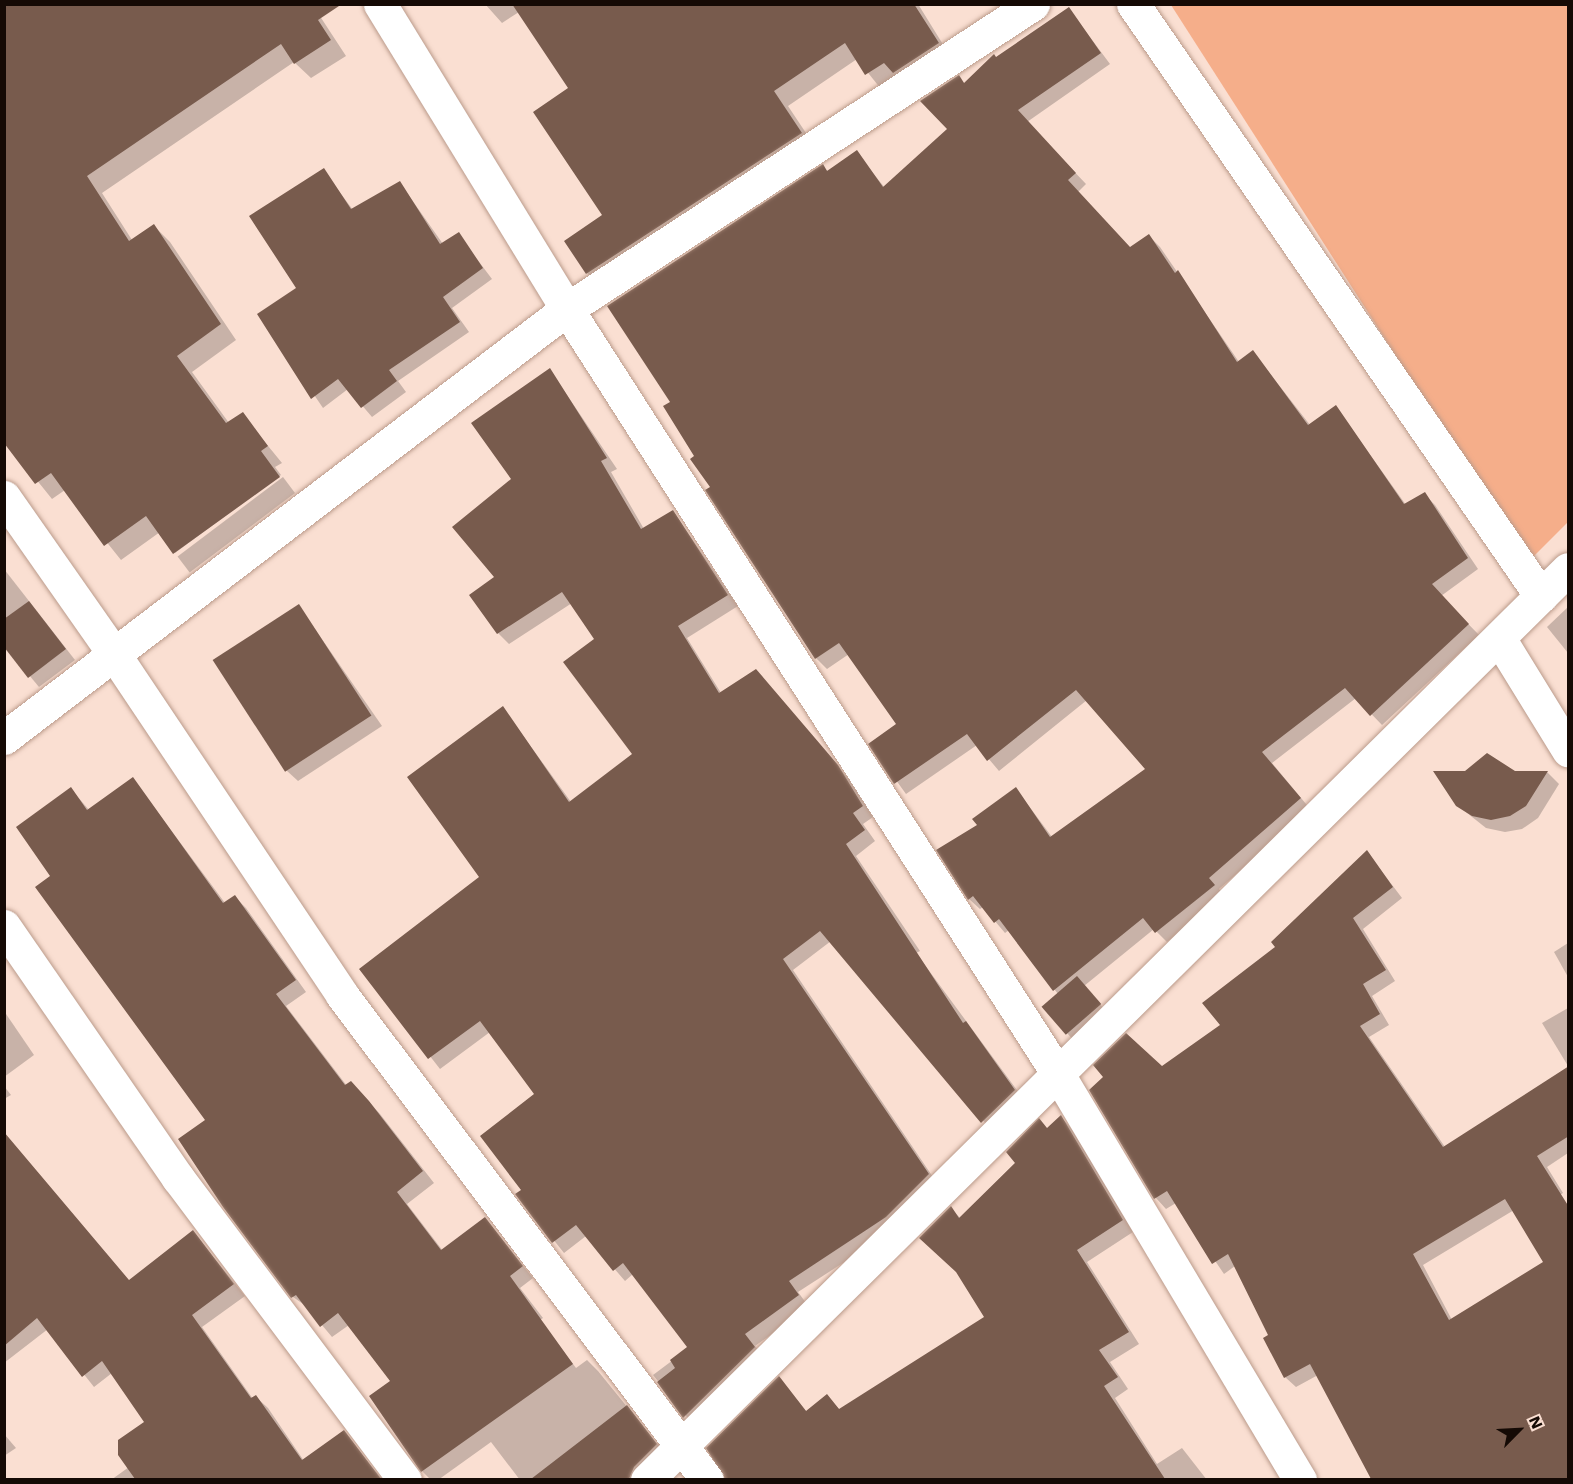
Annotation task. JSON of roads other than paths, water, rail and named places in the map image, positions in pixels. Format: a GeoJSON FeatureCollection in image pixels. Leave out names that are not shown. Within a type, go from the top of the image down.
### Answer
{"type":"FeatureCollection","features":[{"type":"Feature","properties":{"kind":"street"},"geometry":{"type":"LineString","coordinates":[[380,4],[567,309],[1058,1074],[1300,1479]]}},
{"type":"Feature","properties":{"kind":"street"},"geometry":{"type":"LineString","coordinates":[[4,738],[567,309],[1033,4]]}},
{"type":"Feature","properties":{"kind":"street"},"geometry":{"type":"LineString","coordinates":[[1133,4],[1541,596]]}},
{"type":"Feature","properties":{"kind":"street"},"geometry":{"type":"LineString","coordinates":[[4,497],[114,654],[342,995],[707,1479]]}},
{"type":"Feature","properties":{"kind":"street"},"geometry":{"type":"LineString","coordinates":[[647,1479],[1569,569]]}},
{"type":"Feature","properties":{"kind":"street"},"geometry":{"type":"LineString","coordinates":[[1498,639],[1569,750]]}},
{"type":"Feature","properties":{"kind":"street"},"geometry":{"type":"LineString","coordinates":[[4,926],[178,1178],[405,1479]]}}]}
